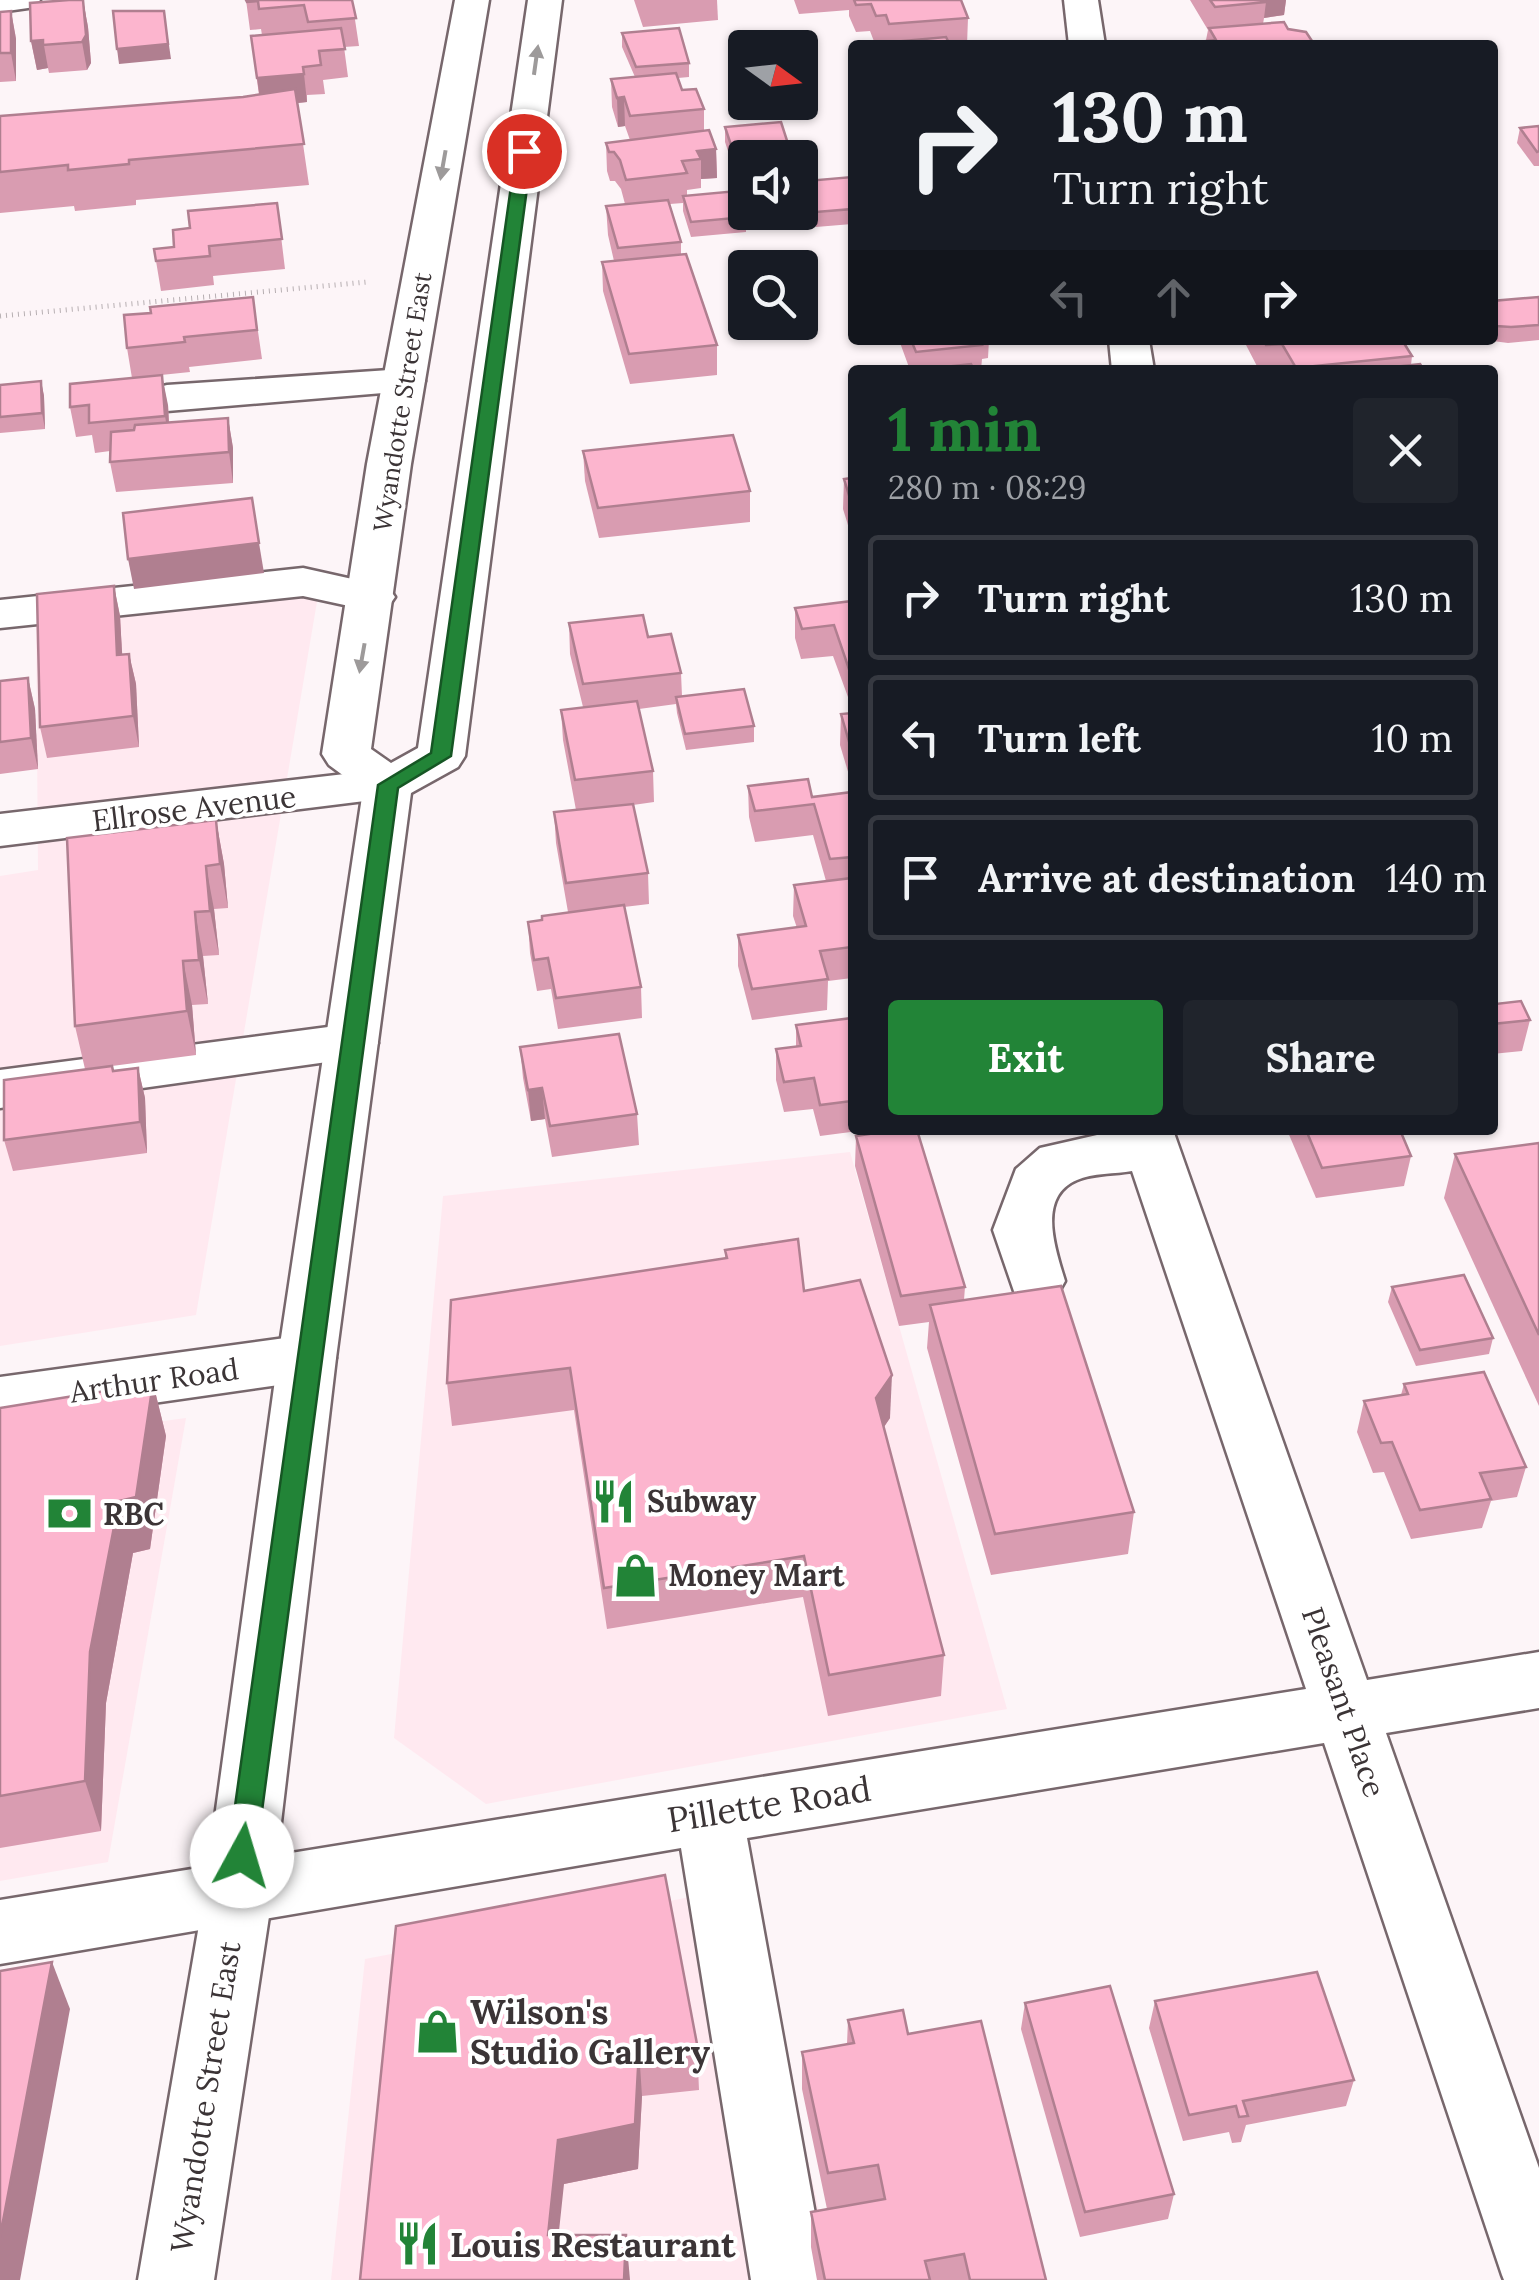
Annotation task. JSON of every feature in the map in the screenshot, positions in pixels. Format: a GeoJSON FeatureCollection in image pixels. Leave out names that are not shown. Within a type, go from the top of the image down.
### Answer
{"type":"FeatureCollection","features":[{"type":"Feature","properties":{"kind":"main road"},"geometry":{"type":"LineString","coordinates":[[0,2],[23,0]]}},
{"type":"Feature","properties":{"kind":"main road","name":"Wyandotte Street East"},"geometry":{"type":"LineString","coordinates":[[176,2280],[239,1890],[307,1358],[388,785],[346,754],[404,381],[472,0]]}},
{"type":"Feature","properties":{"kind":"main road"},"geometry":{"type":"LineString","coordinates":[[388,785],[441,756],[545,0]]}},
{"type":"Feature","properties":{"kind":"main road"},"geometry":{"type":"LineString","coordinates":[[1081,0],[1086,40]]}},
{"type":"Feature","properties":{"kind":"main road"},"geometry":{"type":"LineString","coordinates":[[167,398],[404,381]]}},
{"type":"Feature","properties":{"kind":"main road"},"geometry":{"type":"LineString","coordinates":[[0,614],[303,582],[372,597]]}},
{"type":"Feature","properties":{"kind":"main road","name":"Ellrose Avenue"},"geometry":{"type":"LineString","coordinates":[[0,830],[388,785]]}},
{"type":"Feature","properties":{"kind":"main road"},"geometry":{"type":"LineString","coordinates":[[0,1089],[351,1043]]}},
{"type":"Feature","properties":{"kind":"main road"},"geometry":{"type":"LineString","coordinates":[[1036,1280],[1021,1230],[1036,1184],[1060,1162],[1150,1139]]}},
{"type":"Feature","properties":{"kind":"main road","name":"Pleasant Place"},"geometry":{"type":"LineString","coordinates":[[1150,1139],[1347,1711],[1528,2272]]}},
{"type":"Feature","properties":{"kind":"main road","name":"Arthur Road"},"geometry":{"type":"LineString","coordinates":[[0,1401],[307,1358]]}},
{"type":"Feature","properties":{"kind":"main road","name":"Pillette Road"},"geometry":{"type":"LineString","coordinates":[[0,1932],[1539,1680]]}},
{"type":"Feature","properties":{"kind":"main road"},"geometry":{"type":"LineString","coordinates":[[709,1814],[788,2280]]}},
{"type":"Feature","properties":{"kind":"path"},"geometry":{"type":"LineString","coordinates":[[0,316],[376,281]]}},
{"type":"Feature","properties":{"kind":"shaded area"},"geometry":{"type":"Polygon","coordinates":[[[320,584],[196,1315],[0,1346],[0,876],[38,870],[36,615],[320,584]]]}},
{"type":"Feature","properties":{"kind":"shaded area"},"geometry":{"type":"Polygon","coordinates":[[[850,1152],[1007,1709],[486,1804],[394,1738],[443,1196],[850,1152]]]}},
{"type":"Feature","properties":{"kind":"shaded area"},"geometry":{"type":"Polygon","coordinates":[[[186,1418],[108,1862],[0,1881],[0,1443],[186,1418]]]}},
{"type":"Feature","properties":{"kind":"shaded area"},"geometry":{"type":"Polygon","coordinates":[[[748,1886],[834,2280],[331,2280],[365,1959],[748,1886]]]}},
{"type":"Feature","properties":{"kind":"building"},"geometry":{"type":"Polygon","coordinates":[[[83,0],[86,35],[82,42],[43,45],[43,40],[31,41],[30,3],[83,0]]]}},
{"type":"Feature","properties":{"kind":"building"},"geometry":{"type":"Polygon","coordinates":[[[246,0],[352,0],[356,18],[308,22],[304,5],[259,9],[258,1],[246,0]]]}},
{"type":"Feature","properties":{"kind":"building"},"geometry":{"type":"Polygon","coordinates":[[[854,0],[961,0],[968,18],[889,24],[886,15],[876,16],[871,4],[856,5],[854,0]]]}},
{"type":"Feature","properties":{"kind":"building"},"geometry":{"type":"Polygon","coordinates":[[[1210,0],[1264,0],[1266,2],[1215,7],[1210,0]]]}},
{"type":"Feature","properties":{"kind":"building"},"geometry":{"type":"Polygon","coordinates":[[[11,11],[11,53],[0,53],[0,12],[11,11]]]}},
{"type":"Feature","properties":{"kind":"building"},"geometry":{"type":"Polygon","coordinates":[[[113,11],[164,11],[168,44],[117,49],[113,11]]]}},
{"type":"Feature","properties":{"kind":"building"},"geometry":{"type":"Polygon","coordinates":[[[1284,22],[1288,29],[1306,32],[1311,40],[1216,40],[1209,28],[1284,22]]]}},
{"type":"Feature","properties":{"kind":"building"},"geometry":{"type":"Polygon","coordinates":[[[341,28],[345,49],[319,51],[321,65],[303,67],[304,74],[257,78],[251,36],[341,28]]]}},
{"type":"Feature","properties":{"kind":"building"},"geometry":{"type":"Polygon","coordinates":[[[679,28],[689,63],[636,67],[622,33],[679,28]]]}},
{"type":"Feature","properties":{"kind":"building"},"geometry":{"type":"Polygon","coordinates":[[[676,73],[682,90],[696,89],[704,109],[630,116],[624,97],[617,98],[611,79],[676,73]]]}},
{"type":"Feature","properties":{"kind":"building"},"geometry":{"type":"Polygon","coordinates":[[[295,89],[304,144],[129,160],[129,164],[68,170],[68,165],[0,172],[0,116],[243,97],[295,89]]]}},
{"type":"Feature","properties":{"kind":"building"},"geometry":{"type":"Polygon","coordinates":[[[781,122],[787,140],[729,140],[725,127],[781,122]]]}},
{"type":"Feature","properties":{"kind":"building"},"geometry":{"type":"Polygon","coordinates":[[[1539,126],[1539,151],[1537,152],[1520,128],[1539,126]]]}},
{"type":"Feature","properties":{"kind":"building"},"geometry":{"type":"Polygon","coordinates":[[[709,130],[716,149],[697,151],[701,159],[682,161],[687,173],[626,180],[620,160],[609,152],[606,143],[709,130]]]}},
{"type":"Feature","properties":{"kind":"building"},"geometry":{"type":"Polygon","coordinates":[[[848,177],[848,209],[818,212],[818,180],[848,177]]]}},
{"type":"Feature","properties":{"kind":"building"},"geometry":{"type":"Polygon","coordinates":[[[728,192],[728,219],[691,222],[683,196],[728,192]]]}},
{"type":"Feature","properties":{"kind":"building"},"geometry":{"type":"Polygon","coordinates":[[[668,200],[681,242],[618,248],[606,206],[668,200]]]}},
{"type":"Feature","properties":{"kind":"building"},"geometry":{"type":"Polygon","coordinates":[[[277,203],[282,239],[209,246],[210,256],[156,261],[154,249],[174,247],[173,230],[190,228],[188,211],[277,203]]]}},
{"type":"Feature","properties":{"kind":"building"},"geometry":{"type":"Polygon","coordinates":[[[686,254],[717,345],[629,354],[602,262],[686,254]]]}},
{"type":"Feature","properties":{"kind":"building"},"geometry":{"type":"Polygon","coordinates":[[[253,297],[257,330],[184,337],[185,342],[127,348],[124,315],[151,313],[150,307],[253,297]]]}},
{"type":"Feature","properties":{"kind":"building"},"geometry":{"type":"Polygon","coordinates":[[[1539,297],[1539,325],[1498,326],[1498,300],[1539,297]]]}},
{"type":"Feature","properties":{"kind":"building"},"geometry":{"type":"Polygon","coordinates":[[[913,345],[982,345],[916,352],[913,345]]]}},
{"type":"Feature","properties":{"kind":"building"},"geometry":{"type":"Polygon","coordinates":[[[1283,345],[1405,345],[1412,356],[1325,365],[1294,365],[1283,345]]]}},
{"type":"Feature","properties":{"kind":"building"},"geometry":{"type":"Polygon","coordinates":[[[162,375],[165,416],[89,423],[89,405],[70,407],[70,384],[162,375]]]}},
{"type":"Feature","properties":{"kind":"building"},"geometry":{"type":"Polygon","coordinates":[[[41,381],[42,413],[0,417],[0,385],[41,381]]]}},
{"type":"Feature","properties":{"kind":"building"},"geometry":{"type":"Polygon","coordinates":[[[228,418],[229,452],[110,462],[111,432],[134,430],[135,425],[228,418]]]}},
{"type":"Feature","properties":{"kind":"building"},"geometry":{"type":"Polygon","coordinates":[[[733,435],[750,491],[598,508],[583,451],[733,435]]]}},
{"type":"Feature","properties":{"kind":"building"},"geometry":{"type":"Polygon","coordinates":[[[252,498],[259,543],[128,559],[123,513],[252,498]]]}},
{"type":"Feature","properties":{"kind":"building"},"geometry":{"type":"Polygon","coordinates":[[[114,586],[117,655],[129,654],[133,716],[40,727],[37,594],[114,586]]]}},
{"type":"Feature","properties":{"kind":"building"},"geometry":{"type":"Polygon","coordinates":[[[848,601],[848,666],[834,625],[802,629],[795,608],[848,601]]]}},
{"type":"Feature","properties":{"kind":"building"},"geometry":{"type":"Polygon","coordinates":[[[643,615],[648,637],[671,634],[681,673],[583,684],[569,623],[643,615]]]}},
{"type":"Feature","properties":{"kind":"building"},"geometry":{"type":"Polygon","coordinates":[[[28,678],[31,738],[0,742],[0,681],[28,678]]]}},
{"type":"Feature","properties":{"kind":"building"},"geometry":{"type":"Polygon","coordinates":[[[744,689],[754,726],[685,734],[676,697],[744,689]]]}},
{"type":"Feature","properties":{"kind":"building"},"geometry":{"type":"Polygon","coordinates":[[[637,701],[653,771],[575,780],[561,710],[637,701]]]}},
{"type":"Feature","properties":{"kind":"building"},"geometry":{"type":"Polygon","coordinates":[[[848,713],[848,738],[841,714],[848,713]]]}},
{"type":"Feature","properties":{"kind":"building"},"geometry":{"type":"Polygon","coordinates":[[[808,779],[812,797],[848,792],[848,857],[830,859],[814,804],[755,811],[748,786],[808,779]]]}},
{"type":"Feature","properties":{"kind":"building"},"geometry":{"type":"Polygon","coordinates":[[[633,804],[648,873],[566,883],[554,812],[633,804]]]}},
{"type":"Feature","properties":{"kind":"building"},"geometry":{"type":"Polygon","coordinates":[[[216,820],[220,864],[206,866],[210,911],[195,912],[199,960],[183,961],[187,1011],[75,1026],[67,838],[216,820]]]}},
{"type":"Feature","properties":{"kind":"building"},"geometry":{"type":"Polygon","coordinates":[[[848,878],[848,948],[820,951],[828,979],[752,989],[738,935],[806,926],[794,885],[848,878]]]}},
{"type":"Feature","properties":{"kind":"building"},"geometry":{"type":"Polygon","coordinates":[[[624,905],[641,987],[556,998],[548,958],[534,960],[528,922],[542,920],[542,916],[624,905]]]}},
{"type":"Feature","properties":{"kind":"building"},"geometry":{"type":"Polygon","coordinates":[[[1521,1001],[1530,1020],[1498,1023],[1498,1004],[1521,1001]]]}},
{"type":"Feature","properties":{"kind":"building"},"geometry":{"type":"Polygon","coordinates":[[[848,1018],[848,1102],[820,1105],[814,1078],[784,1082],[776,1049],[801,1046],[796,1025],[848,1018]]]}},
{"type":"Feature","properties":{"kind":"building"},"geometry":{"type":"Polygon","coordinates":[[[619,1034],[637,1114],[550,1126],[542,1088],[528,1090],[520,1047],[619,1034]]]}},
{"type":"Feature","properties":{"kind":"building"},"geometry":{"type":"Polygon","coordinates":[[[112,1066],[113,1071],[138,1068],[140,1122],[4,1140],[4,1080],[112,1066]]]}},
{"type":"Feature","properties":{"kind":"building"},"geometry":{"type":"Polygon","coordinates":[[[919,1135],[965,1287],[901,1296],[856,1136],[919,1135]]]}},
{"type":"Feature","properties":{"kind":"building"},"geometry":{"type":"Polygon","coordinates":[[[1308,1135],[1402,1135],[1411,1156],[1322,1168],[1308,1135]]]}},
{"type":"Feature","properties":{"kind":"building"},"geometry":{"type":"Polygon","coordinates":[[[1539,1143],[1539,1335],[1455,1154],[1539,1143]]]}},
{"type":"Feature","properties":{"kind":"building"},"geometry":{"type":"Polygon","coordinates":[[[798,1239],[804,1291],[860,1280],[892,1375],[876,1398],[944,1655],[829,1675],[804,1556],[604,1588],[570,1368],[447,1383],[451,1300],[727,1258],[725,1250],[798,1239]]]}},
{"type":"Feature","properties":{"kind":"building"},"geometry":{"type":"Polygon","coordinates":[[[1464,1275],[1493,1338],[1420,1350],[1392,1287],[1464,1275]]]}},
{"type":"Feature","properties":{"kind":"building"},"geometry":{"type":"Polygon","coordinates":[[[1061,1286],[1134,1512],[995,1534],[930,1305],[1061,1286]]]}},
{"type":"Feature","properties":{"kind":"building"},"geometry":{"type":"Polygon","coordinates":[[[1484,1372],[1526,1467],[1480,1473],[1491,1499],[1420,1510],[1392,1442],[1381,1443],[1364,1401],[1408,1394],[1404,1384],[1484,1372]]]}},
{"type":"Feature","properties":{"kind":"building"},"geometry":{"type":"Polygon","coordinates":[[[153,1383],[136,1497],[119,1501],[90,1652],[85,1781],[0,1796],[0,1408],[153,1383]]]}},
{"type":"Feature","properties":{"kind":"building"},"geometry":{"type":"Polygon","coordinates":[[[665,1875],[697,2044],[639,2050],[635,2124],[558,2140],[548,2235],[626,2235],[624,2280],[360,2280],[396,1926],[665,1875]]]}},
{"type":"Feature","properties":{"kind":"building"},"geometry":{"type":"Polygon","coordinates":[[[52,1962],[0,2237],[0,1971],[52,1962]]]}},
{"type":"Feature","properties":{"kind":"building"},"geometry":{"type":"Polygon","coordinates":[[[1317,1972],[1354,2080],[1243,2101],[1248,2116],[1239,2117],[1236,2106],[1189,2115],[1155,2001],[1317,1972]]]}},
{"type":"Feature","properties":{"kind":"building"},"geometry":{"type":"Polygon","coordinates":[[[1110,1986],[1174,2194],[1085,2212],[1025,2003],[1110,1986]]]}},
{"type":"Feature","properties":{"kind":"building"},"geometry":{"type":"Polygon","coordinates":[[[903,2010],[908,2034],[981,2021],[1046,2280],[970,2280],[964,2254],[925,2261],[930,2280],[825,2280],[811,2212],[885,2199],[878,2165],[828,2173],[802,2052],[854,2043],[848,2020],[903,2010]]]}},
{"type":"Feature","properties":{"kind":"place","name":"Subway"},"geometry":{"type":"Point","coordinates":[614,1501]}},
{"type":"Feature","properties":{"kind":"place","name":"RBC"},"geometry":{"type":"Point","coordinates":[70,1514]}},
{"type":"Feature","properties":{"kind":"place","name":"Money Mart"},"geometry":{"type":"Point","coordinates":[635,1575]}},
{"type":"Feature","properties":{"kind":"place","name":"Wilson's Studio Gallery"},"geometry":{"type":"Point","coordinates":[437,2031]}},
{"type":"Feature","properties":{"kind":"place","name":"Louis Restaurant"},"geometry":{"type":"Point","coordinates":[417,2244]}},
{"type":"Feature","properties":{"kind":"route"},"geometry":{"type":"LineString","coordinates":[[242,1856],[388,785],[441,756],[524,151]]}}]}
